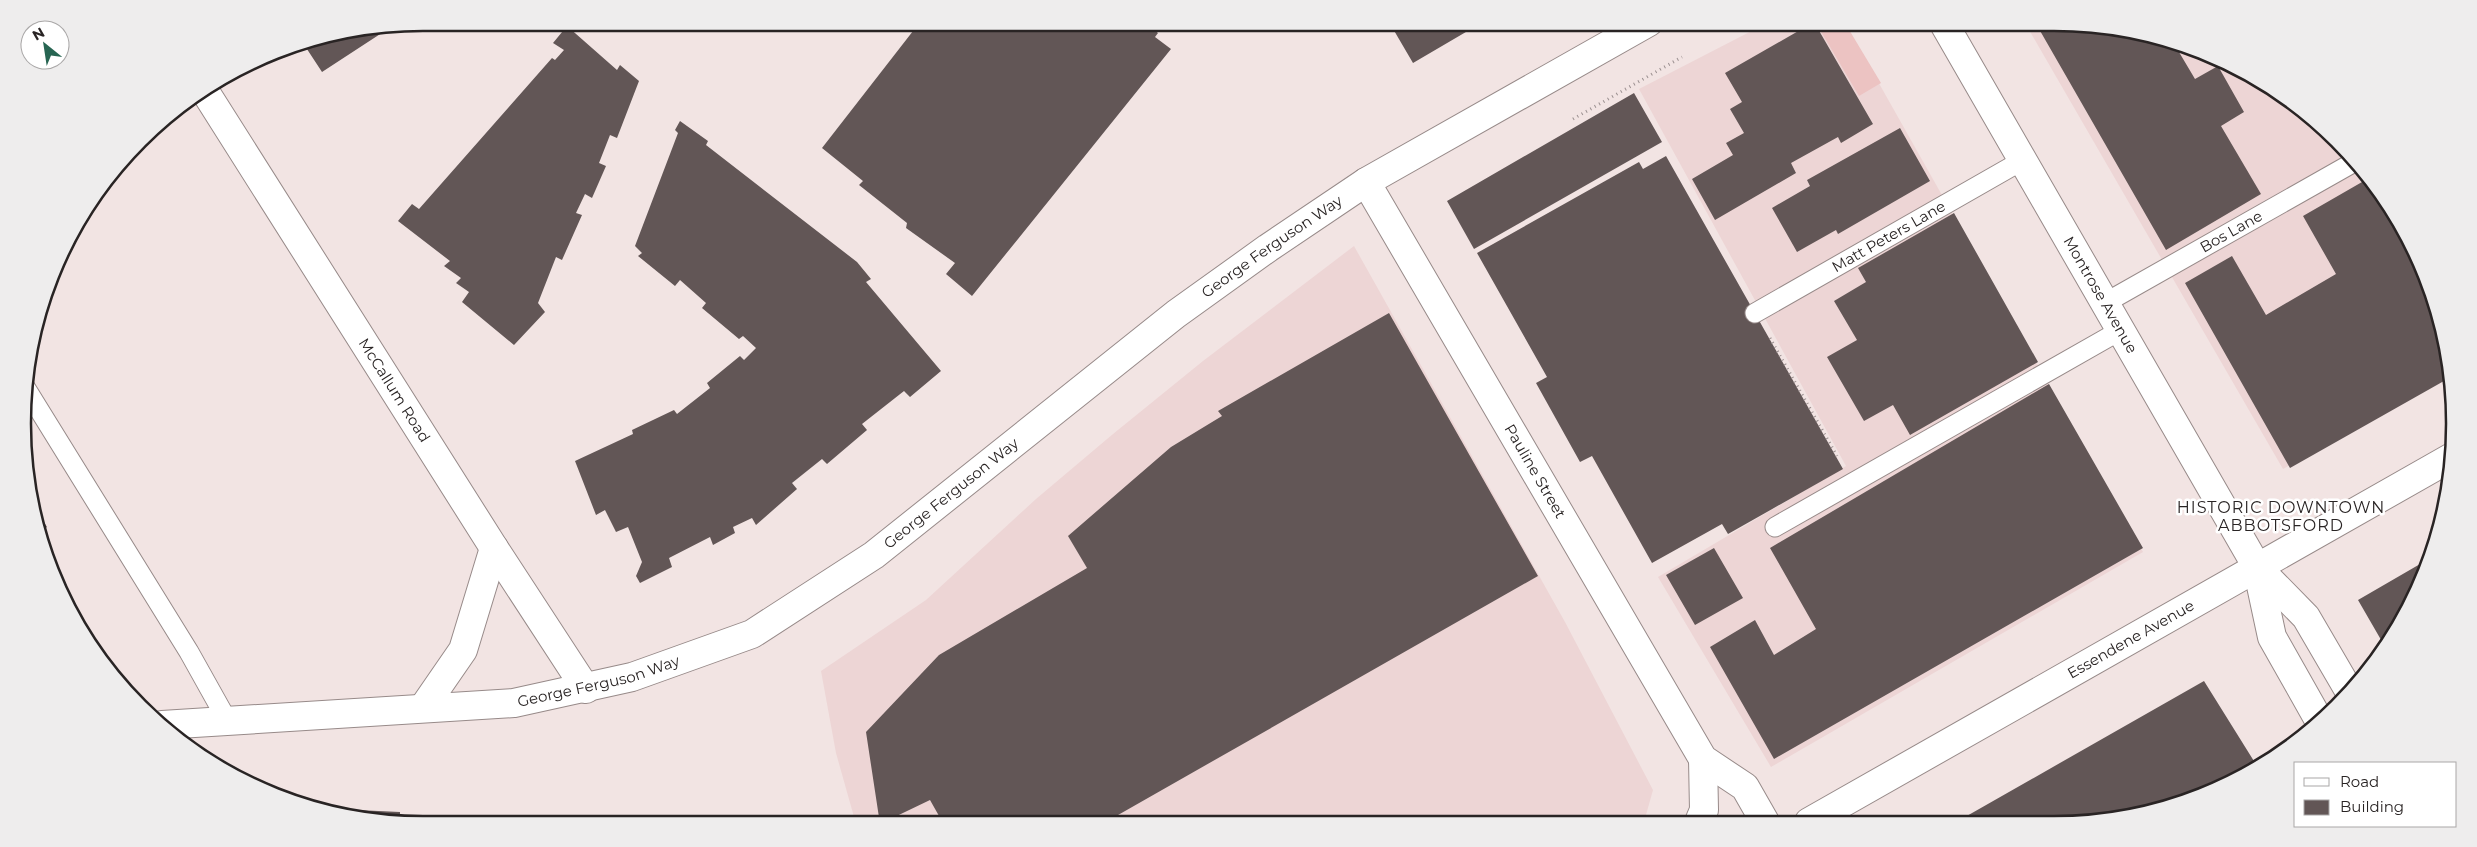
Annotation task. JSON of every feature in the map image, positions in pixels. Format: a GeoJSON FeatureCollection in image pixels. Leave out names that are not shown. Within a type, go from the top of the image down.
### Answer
{"type":"FeatureCollection","features":[{"type":"Feature","properties":{"kind":"street","name":"George Ferguson Way"},"geometry":{"type":"LineString","coordinates":[[172,724],[514,704],[649,672],[752,634],[874,555],[1176,314],[1268,248],[1366,182],[1618,31]]}},
{"type":"Feature","properties":{"kind":"street","name":"Montrose Avenue"},"geometry":{"type":"LineString","coordinates":[[1948,31],[2258,567],[2306,617],[2346,685]]}},
{"type":"Feature","properties":{"kind":"street","name":"McCallum Road"},"geometry":{"type":"LineString","coordinates":[[208,96],[494,548],[586,688]]}},
{"type":"Feature","properties":{"kind":"street","name":"Pauline Street"},"geometry":{"type":"LineString","coordinates":[[1366,182],[1703,759],[1745,787],[1762,816]]}},
{"type":"Feature","properties":{"kind":"street","name":"Essendene Avenue"},"geometry":{"type":"LineString","coordinates":[[1820,816],[2444,462]]}},
{"type":"Feature","properties":{"kind":"street"},"geometry":{"type":"LineString","coordinates":[[423,708],[463,650],[494,548]]}},
{"type":"Feature","properties":{"kind":"street","name":"Montrose Avenue"},"geometry":{"type":"LineString","coordinates":[[2258,567],[2272,637],[2316,715]]}},
{"type":"Feature","properties":{"kind":"street","name":"Pauline Street"},"geometry":{"type":"LineString","coordinates":[[1701,816],[1704,810],[1703,759]]}},
{"type":"Feature","properties":{"kind":"lane","name":"Matt Peters Lane"},"geometry":{"type":"LineString","coordinates":[[1759,310],[2023,160]]}},
{"type":"Feature","properties":{"kind":"lane","name":"Bos Lane"},"geometry":{"type":"LineString","coordinates":[[2106,303],[2348,165]]}},
{"type":"Feature","properties":{"kind":"lane"},"geometry":{"type":"LineString","coordinates":[[1775,526],[2121,330]]}},
{"type":"Feature","properties":{"kind":"lane"},"geometry":{"type":"LineString","coordinates":[[32,398],[189,652],[227,720]]}},
{"type":"Feature","properties":{"kind":"path"},"geometry":{"type":"LineString","coordinates":[[1573,119],[1682,57]]}},
{"type":"Feature","properties":{"kind":"path"},"geometry":{"type":"LineString","coordinates":[[1759,310],[1769,337],[1853,482]]}},
{"type":"Feature","properties":{"kind":"shaded area"},"geometry":{"type":"Polygon","coordinates":[[[1751,31],[1850,31],[2143,552],[1771,767],[1658,577],[1846,466],[1639,89],[1751,31]]]}},
{"type":"Feature","properties":{"kind":"shaded area"},"geometry":{"type":"Polygon","coordinates":[[[1821,31],[1850,31],[1881,83],[1859,96],[1821,31]]]}},
{"type":"Feature","properties":{"kind":"shaded area"},"geometry":{"type":"Polygon","coordinates":[[[2030,31],[2079,32],[2130,39],[2155,45],[2204,61],[2250,84],[2292,112],[2331,146],[2365,185],[2393,227],[2416,273],[2425,297],[2438,347],[2443,380],[2283,469],[2030,31]]]}},
{"type":"Feature","properties":{"kind":"shaded area"},"geometry":{"type":"Polygon","coordinates":[[[1354,246],[1565,622],[1653,790],[1646,816],[854,816],[836,753],[821,671],[926,600],[1036,499],[1203,361],[1354,246]]]}},
{"type":"Feature","properties":{"kind":"building"},"geometry":{"type":"Polygon","coordinates":[[[563,31],[573,31],[617,70],[620,65],[639,81],[617,138],[610,135],[599,163],[606,166],[592,198],[585,194],[576,213],[582,215],[562,260],[556,257],[538,303],[545,312],[514,345],[462,302],[469,292],[456,283],[461,278],[444,266],[450,261],[398,221],[412,204],[419,209],[552,58],[555,60],[564,50],[553,43],[563,31]]]}},
{"type":"Feature","properties":{"kind":"building"},"geometry":{"type":"Polygon","coordinates":[[[913,31],[1156,31],[1158,33],[1155,37],[1171,49],[972,296],[946,274],[955,263],[906,228],[907,223],[859,185],[863,181],[822,148],[913,31]]]}},
{"type":"Feature","properties":{"kind":"building"},"geometry":{"type":"Polygon","coordinates":[[[1394,31],[1468,31],[1413,63],[1394,31]]]}},
{"type":"Feature","properties":{"kind":"building"},"geometry":{"type":"Polygon","coordinates":[[[1798,31],[1819,31],[1873,124],[1841,143],[1838,137],[1791,163],[1796,173],[1715,220],[1692,179],[1733,155],[1726,143],[1744,133],[1730,109],[1742,102],[1725,73],[1798,31]]]}},
{"type":"Feature","properties":{"kind":"building"},"geometry":{"type":"Polygon","coordinates":[[[2040,31],[2105,35],[2130,39],[2179,52],[2195,79],[2216,67],[2219,68],[2244,112],[2221,126],[2261,194],[2166,250],[2040,31]]]}},
{"type":"Feature","properties":{"kind":"building"},"geometry":{"type":"Polygon","coordinates":[[[380,34],[322,72],[307,49],[347,39],[380,34]]]}},
{"type":"Feature","properties":{"kind":"building"},"geometry":{"type":"Polygon","coordinates":[[[1634,93],[1662,142],[1474,249],[1447,201],[1634,93]]]}},
{"type":"Feature","properties":{"kind":"building"},"geometry":{"type":"Polygon","coordinates":[[[680,121],[708,141],[706,145],[857,262],[871,279],[866,282],[941,371],[910,397],[904,391],[862,424],[867,430],[827,464],[822,459],[792,483],[797,489],[756,525],[752,518],[733,527],[735,533],[713,545],[710,537],[669,558],[672,567],[640,583],[636,576],[642,562],[628,527],[616,532],[605,510],[596,515],[575,461],[633,434],[632,430],[674,410],[677,414],[710,388],[707,383],[740,356],[744,360],[756,348],[743,336],[739,339],[702,308],[706,303],[680,280],[675,286],[638,256],[642,253],[635,246],[678,133],[675,130],[680,121]]]}},
{"type":"Feature","properties":{"kind":"building"},"geometry":{"type":"Polygon","coordinates":[[[1900,128],[1930,181],[1838,234],[1836,230],[1797,252],[1772,208],[1810,186],[1807,180],[1900,128]]]}},
{"type":"Feature","properties":{"kind":"building"},"geometry":{"type":"Polygon","coordinates":[[[1666,156],[1843,469],[1728,534],[1722,524],[1652,563],[1592,456],[1580,462],[1536,383],[1547,377],[1477,253],[1639,162],[1643,169],[1666,156]]]}},
{"type":"Feature","properties":{"kind":"building"},"geometry":{"type":"Polygon","coordinates":[[[2362,182],[2365,185],[2393,227],[2416,273],[2432,322],[2443,381],[2290,468],[2185,283],[2232,256],[2266,315],[2336,274],[2303,216],[2362,182]]]}},
{"type":"Feature","properties":{"kind":"building"},"geometry":{"type":"Polygon","coordinates":[[[1954,213],[2038,362],[1910,435],[1893,405],[1864,421],[1827,357],[1857,340],[1834,301],[1866,282],[1858,268],[1954,213]]]}},
{"type":"Feature","properties":{"kind":"building"},"geometry":{"type":"Polygon","coordinates":[[[1389,313],[1538,576],[1116,816],[939,816],[930,800],[897,816],[879,816],[866,732],[939,655],[1087,568],[1068,536],[1171,447],[1222,416],[1218,411],[1389,313]]]}},
{"type":"Feature","properties":{"kind":"building"},"geometry":{"type":"Polygon","coordinates":[[[2049,384],[2143,548],[1774,759],[1710,647],[1755,620],[1774,655],[1816,629],[1770,548],[2049,384]]]}},
{"type":"Feature","properties":{"kind":"building"},"geometry":{"type":"Polygon","coordinates":[[[1714,548],[1743,598],[1695,625],[1666,575],[1714,548]]]}},
{"type":"Feature","properties":{"kind":"building"},"geometry":{"type":"Polygon","coordinates":[[[2420,564],[2405,597],[2381,640],[2358,600],[2420,564]]]}},
{"type":"Feature","properties":{"kind":"building"},"geometry":{"type":"Polygon","coordinates":[[[2204,681],[2254,761],[2204,786],[2180,795],[2130,808],[2079,815],[1967,816],[2204,681]]]}},
{"type":"Feature","properties":{"kind":"building"},"geometry":{"type":"Polygon","coordinates":[[[361,810],[400,812],[400,815],[398,815],[361,810]]]}},
{"type":"Feature","properties":{"kind":"district","name":"HISTORIC DOWNTOWN ABBOTSFORD"},"geometry":{"type":"Point","coordinates":[2281,516]}}]}
